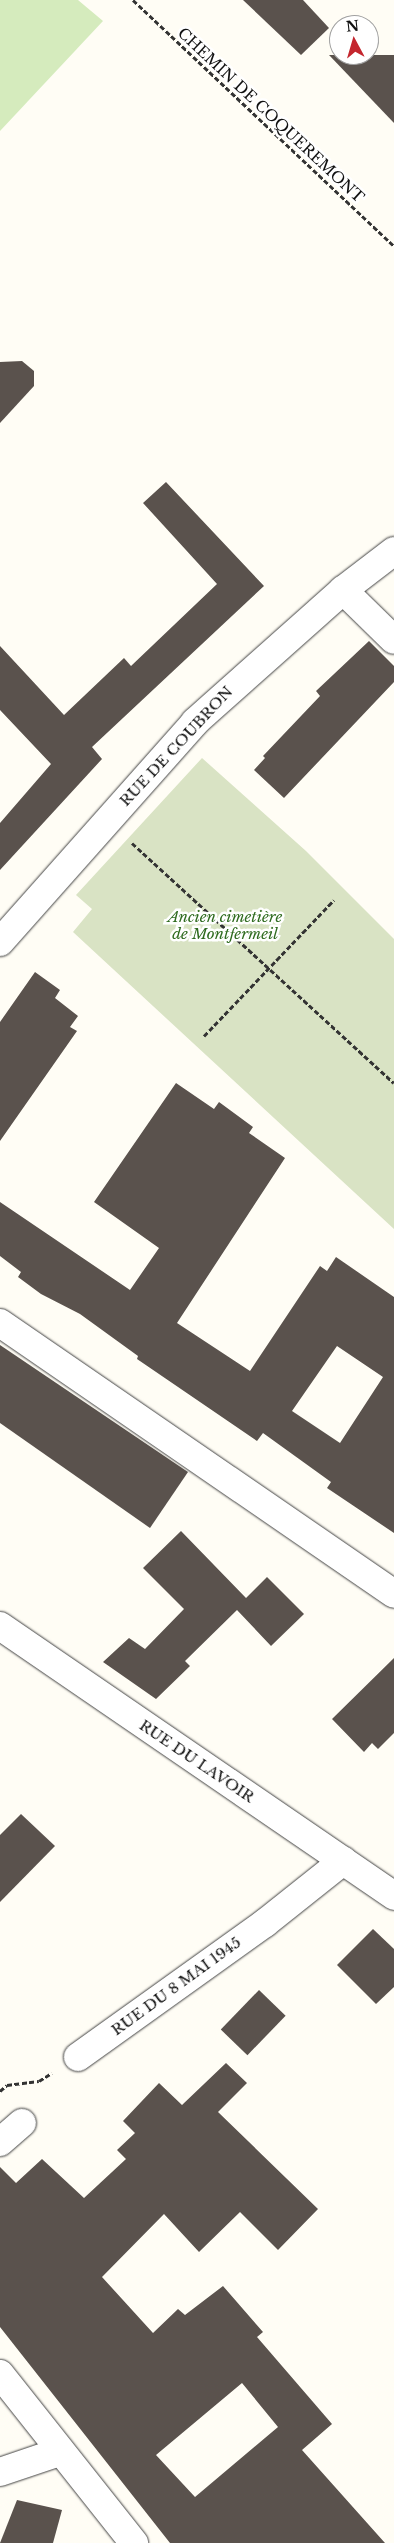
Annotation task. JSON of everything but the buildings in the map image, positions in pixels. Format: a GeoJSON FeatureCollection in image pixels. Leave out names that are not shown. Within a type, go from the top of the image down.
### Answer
{"type":"FeatureCollection","features":[{"type":"Feature","properties":{"kind":"street","name":"RUE DE COUBRON"},"geometry":{"type":"LineString","coordinates":[[0,942],[195,722],[343,590],[394,551]]}},
{"type":"Feature","properties":{"kind":"street"},"geometry":{"type":"LineString","coordinates":[[343,590],[394,640]]}},
{"type":"Feature","properties":{"kind":"street"},"geometry":{"type":"LineString","coordinates":[[0,1323],[394,1594]]}},
{"type":"Feature","properties":{"kind":"street","name":"RUE DU LAVOIR"},"geometry":{"type":"LineString","coordinates":[[0,1626],[394,1896]]}},
{"type":"Feature","properties":{"kind":"street","name":"RUE DU 8 MAI 1945"},"geometry":{"type":"LineString","coordinates":[[78,2057],[272,1918],[343,1861]]}},
{"type":"Feature","properties":{"kind":"street"},"geometry":{"type":"LineString","coordinates":[[0,2142],[22,2123]]}},
{"type":"Feature","properties":{"kind":"street"},"geometry":{"type":"LineString","coordinates":[[0,2374],[59,2452],[134,2543]]}},
{"type":"Feature","properties":{"kind":"street"},"geometry":{"type":"LineString","coordinates":[[0,2472],[59,2452]]}},
{"type":"Feature","properties":{"kind":"path","name":"CHEMIN DE COQUEREMONT"},"geometry":{"type":"LineString","coordinates":[[133,0],[394,246]]}},
{"type":"Feature","properties":{"kind":"path"},"geometry":{"type":"LineString","coordinates":[[107,821],[394,1083]]}},
{"type":"Feature","properties":{"kind":"path"},"geometry":{"type":"LineString","coordinates":[[204,1036],[334,900]]}},
{"type":"Feature","properties":{"kind":"path"},"geometry":{"type":"LineString","coordinates":[[0,2091],[6,2085],[39,2081],[78,2057]]}},
{"type":"Feature","properties":{"kind":"green space"},"geometry":{"type":"Polygon","coordinates":[[[0,0],[78,0],[103,21],[0,131],[0,0]]]}},
{"type":"Feature","properties":{"kind":"green space","name":"Ancien cimetière de Montfermeil"},"geometry":{"type":"Polygon","coordinates":[[[202,758],[306,851],[394,939],[394,1229],[73,932],[92,909],[76,895],[202,758]]]}}]}
